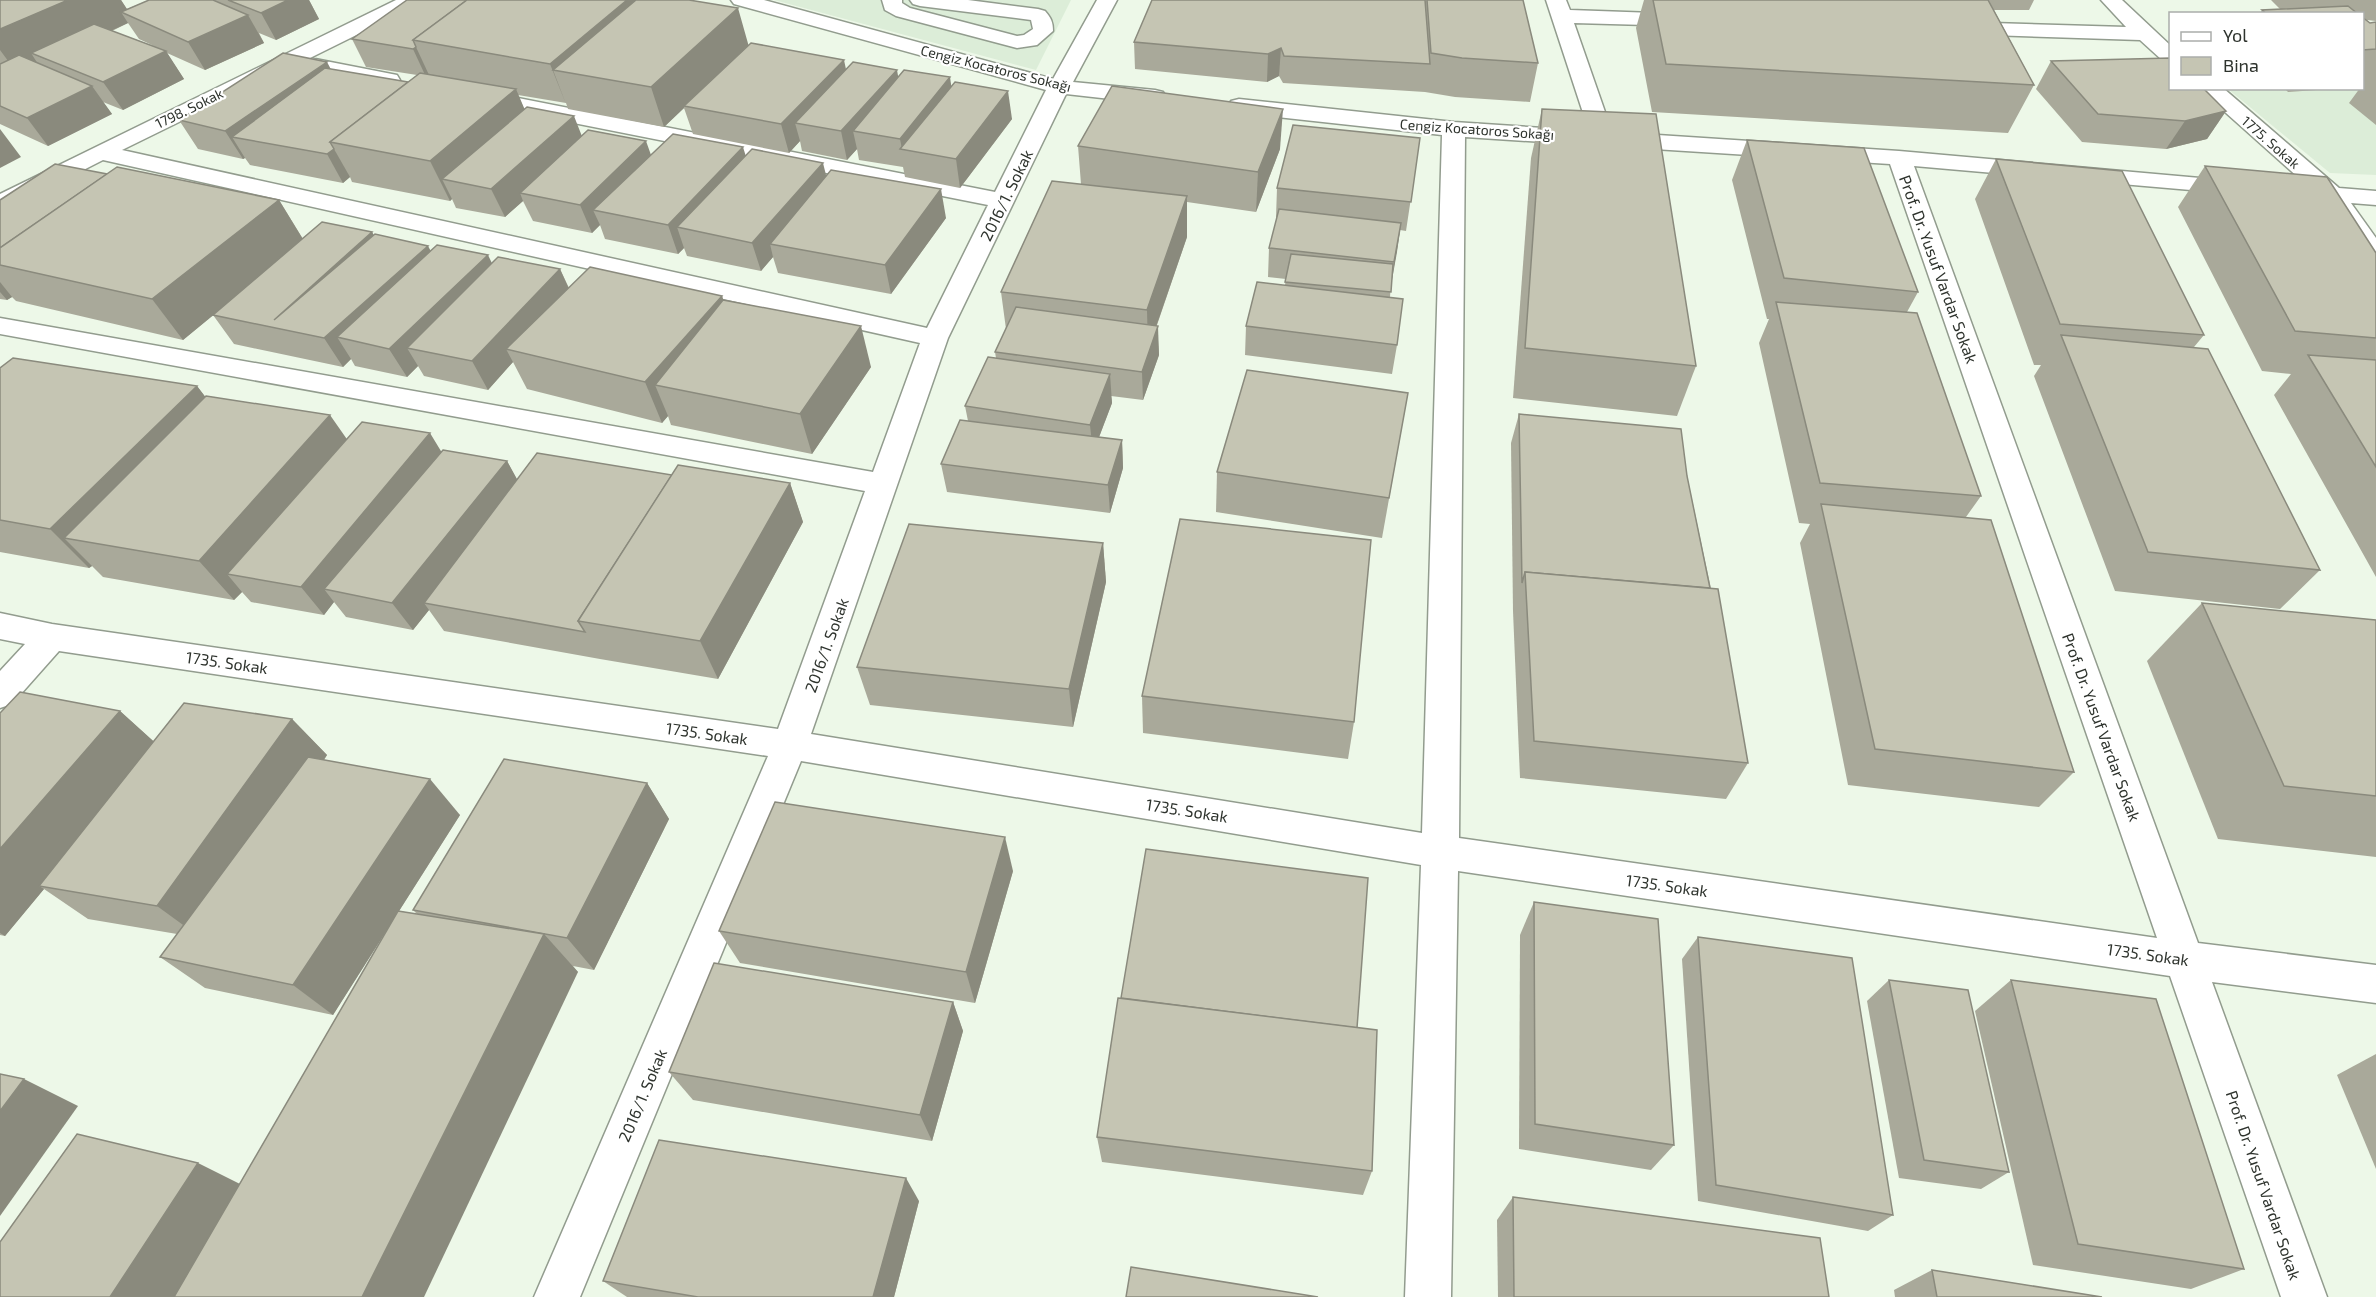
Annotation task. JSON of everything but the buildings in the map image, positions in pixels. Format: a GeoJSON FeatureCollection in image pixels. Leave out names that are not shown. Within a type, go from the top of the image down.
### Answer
{"type":"FeatureCollection","features":[{"type":"Feature","properties":{"kind":"street","name":"1798. Sokak"},"geometry":{"type":"LineString","coordinates":[[0,203],[412,0]]}},
{"type":"Feature","properties":{"kind":"street","name":"Cengiz Kocatoros Sokağı"},"geometry":{"type":"LineString","coordinates":[[741,0],[1059,87],[1175,99]]}},
{"type":"Feature","properties":{"kind":"street"},"geometry":{"type":"LineString","coordinates":[[797,15],[818,0]]}},
{"type":"Feature","properties":{"kind":"street"},"geometry":{"type":"LineString","coordinates":[[892,0],[892,6],[903,12],[1017,42],[1030,41],[1043,31],[1043,22],[1038,15],[920,0]]}},
{"type":"Feature","properties":{"kind":"street","name":"2016/1. Sokak"},"geometry":{"type":"LineString","coordinates":[[557,1297],[790,745],[935,338],[1059,87],[1107,0]]}},
{"type":"Feature","properties":{"kind":"street"},"geometry":{"type":"LineString","coordinates":[[2111,0],[2169,55]]}},
{"type":"Feature","properties":{"kind":"street"},"geometry":{"type":"LineString","coordinates":[[1602,137],[1559,8],[1705,21]]}},
{"type":"Feature","properties":{"kind":"street"},"geometry":{"type":"LineString","coordinates":[[1943,28],[2146,34]]}},
{"type":"Feature","properties":{"kind":"street"},"geometry":{"type":"LineString","coordinates":[[288,60],[405,83]]}},
{"type":"Feature","properties":{"kind":"street","name":"1775. Sokak"},"geometry":{"type":"LineString","coordinates":[[2211,90],[2333,195],[2376,256]]}},
{"type":"Feature","properties":{"kind":"street"},"geometry":{"type":"LineString","coordinates":[[452,92],[1003,201]]}},
{"type":"Feature","properties":{"kind":"street","name":"Cengiz Kocatoros Sokağı"},"geometry":{"type":"LineString","coordinates":[[1222,104],[1454,129],[1899,158],[2376,198]]}},
{"type":"Feature","properties":{"kind":"street"},"geometry":{"type":"LineString","coordinates":[[1428,1297],[1440,852],[1454,129]]}},
{"type":"Feature","properties":{"kind":"street"},"geometry":{"type":"LineString","coordinates":[[100,152],[935,338]]}},
{"type":"Feature","properties":{"kind":"street","name":"Prof. Dr. Yusuf Vardar Sokak"},"geometry":{"type":"LineString","coordinates":[[1899,158],[2304,1297]]}},
{"type":"Feature","properties":{"kind":"street"},"geometry":{"type":"LineString","coordinates":[[0,326],[883,484]]}},
{"type":"Feature","properties":{"kind":"street","name":"1735. Sokak"},"geometry":{"type":"LineString","coordinates":[[0,626],[52,637],[790,745],[1440,852],[2186,960],[2376,984]]}},
{"type":"Feature","properties":{"kind":"street"},"geometry":{"type":"LineString","coordinates":[[0,694],[52,637]]}},
{"type":"Feature","properties":{"kind":"shaded area"},"geometry":{"type":"Polygon","coordinates":[[[774,0],[1071,0],[1036,70],[774,0]]]}},
{"type":"Feature","properties":{"kind":"shaded area"},"geometry":{"type":"Polygon","coordinates":[[[2376,32],[2376,175],[2330,173],[2229,90],[2364,90],[2364,80],[2376,32]]]}}]}
